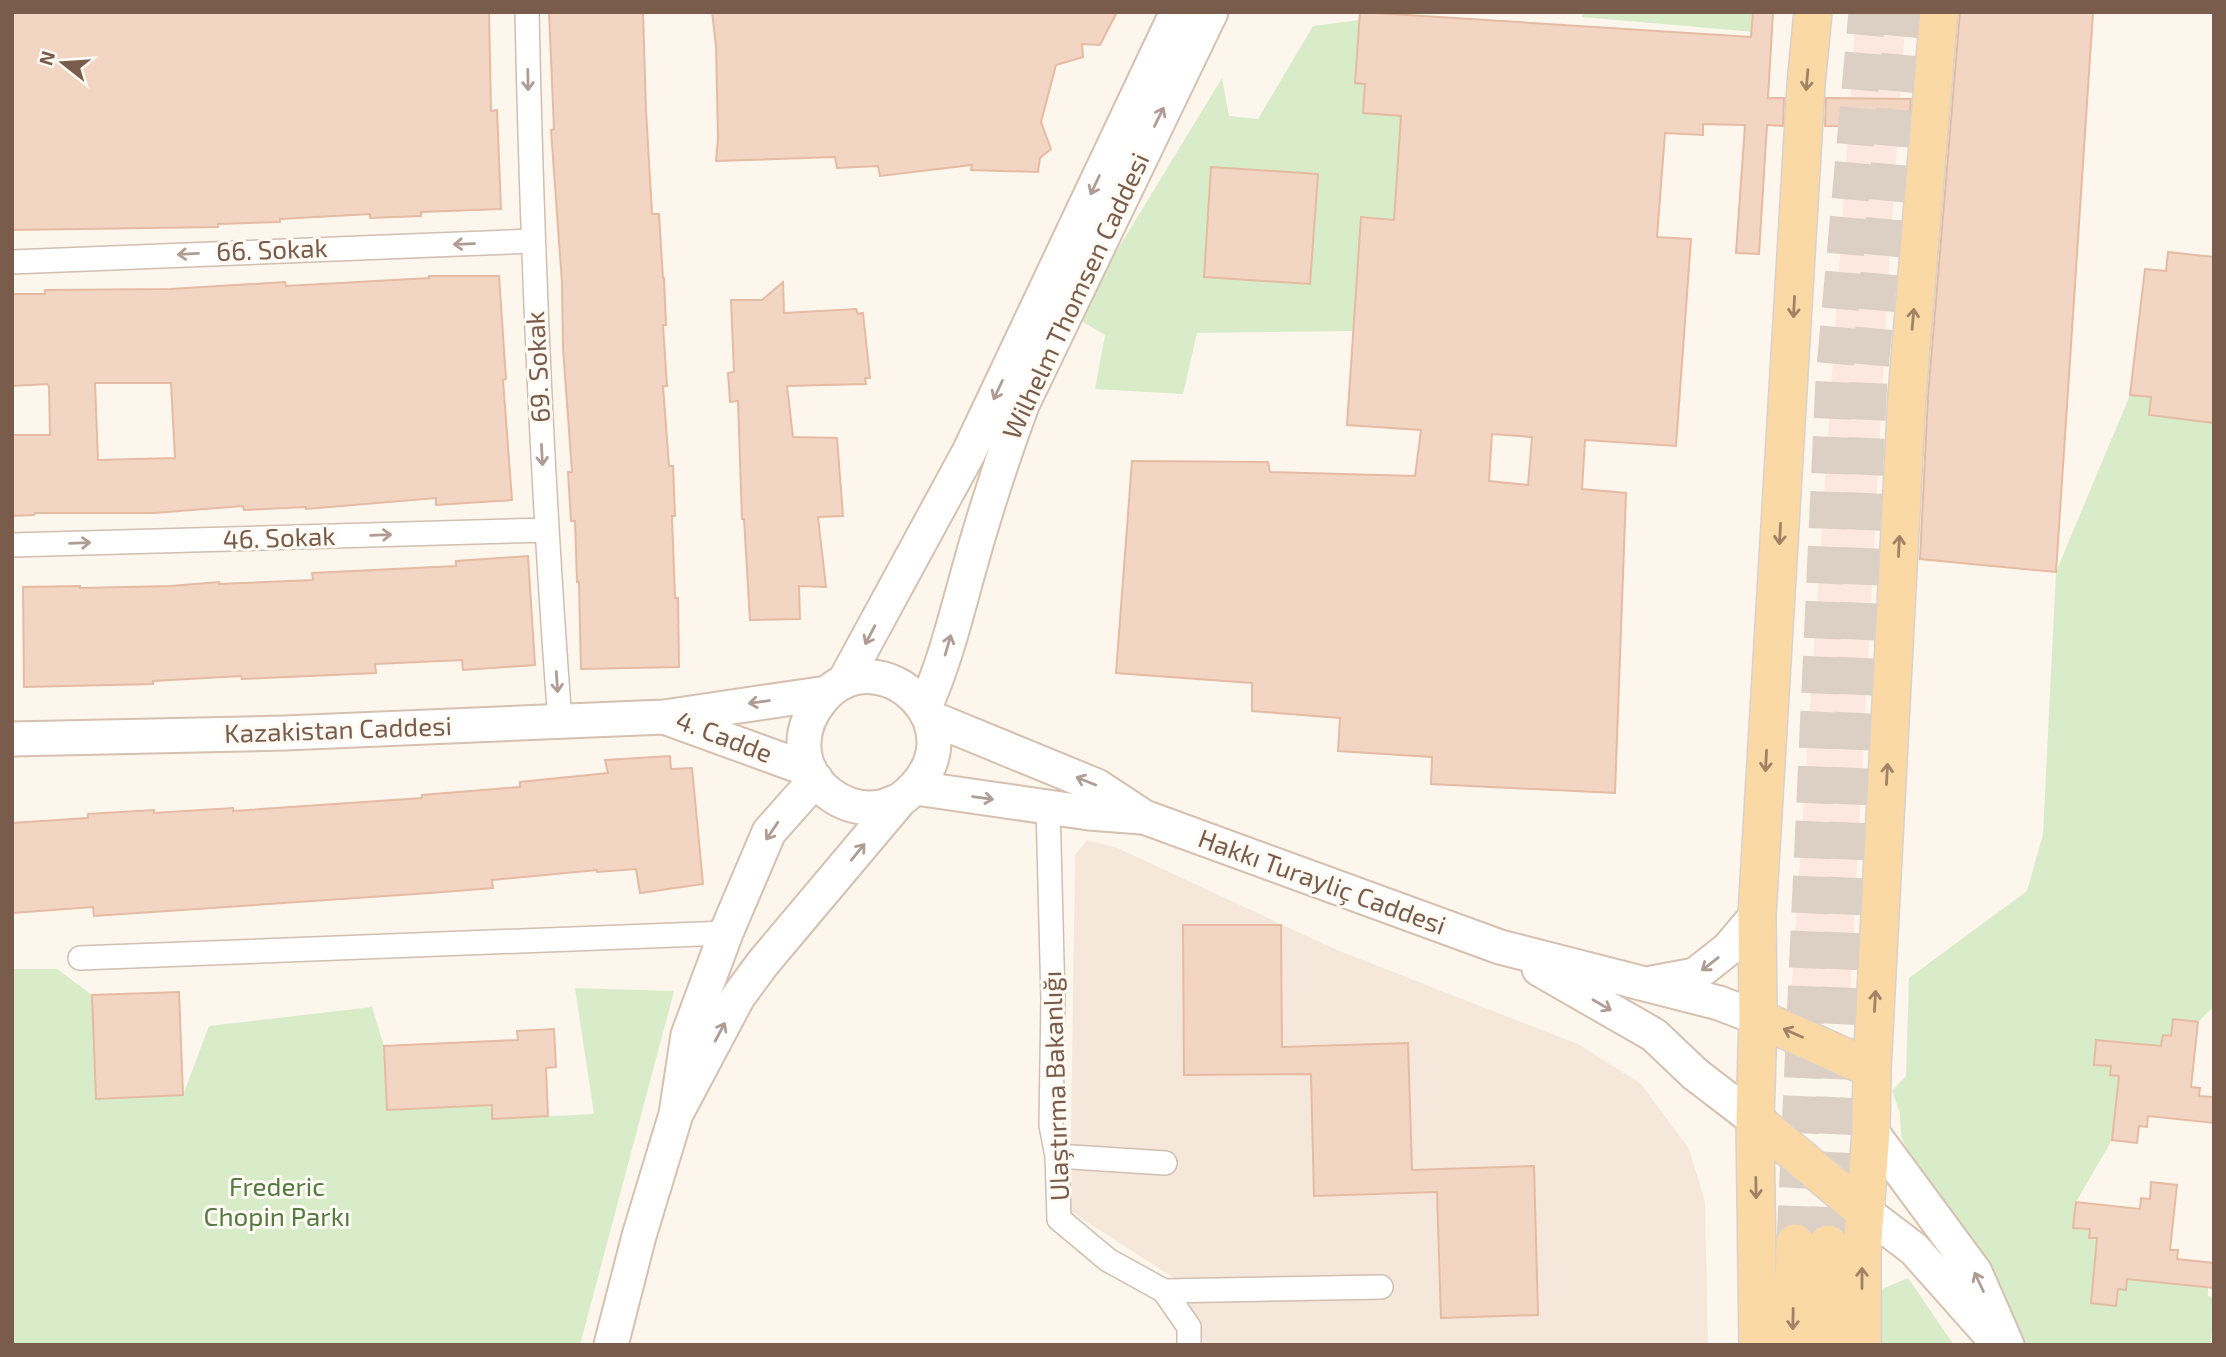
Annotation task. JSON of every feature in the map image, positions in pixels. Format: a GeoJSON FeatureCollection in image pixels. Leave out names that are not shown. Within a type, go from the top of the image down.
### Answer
{"type":"FeatureCollection","features":[{"type":"Feature","properties":{"kind":"main road","name":"Wilhelm Thomsen Caddesi"},"geometry":{"type":"LineString","coordinates":[[835,688],[969,452],[1177,12]]}},
{"type":"Feature","properties":{"kind":"main road","name":"Wilhelm Thomsen Caddesi"},"geometry":{"type":"LineString","coordinates":[[926,713],[941,672],[966,578],[1006,449],[1022,405],[1211,12]]}},
{"type":"Feature","properties":{"kind":"main road"},"geometry":{"type":"LineString","coordinates":[[1758,1345],[1755,1120],[1757,915],[1806,85],[1813,12]]}},
{"type":"Feature","properties":{"kind":"main road"},"geometry":{"type":"LineString","coordinates":[[1862,1345],[1864,1212],[1871,1131],[1907,395],[1939,12]]}},
{"type":"Feature","properties":{"kind":"main road"},"geometry":{"type":"LineString","coordinates":[[676,1114],[738,997],[762,963],[927,773],[933,754],[934,735],[918,699],[903,686],[884,679],[864,677],[835,688],[813,709],[806,729],[804,750],[813,774],[822,788],[839,801],[859,807],[880,807],[908,794]]}},
{"type":"Feature","properties":{"kind":"main road","name":"4. Cadde"},"geometry":{"type":"LineString","coordinates":[[664,717],[835,688]]}},
{"type":"Feature","properties":{"kind":"main road","name":"Hakkı Turayliç Caddesi"},"geometry":{"type":"LineString","coordinates":[[926,713],[1097,786],[1144,817],[1500,947],[1718,1003],[1758,1018]]}},
{"type":"Feature","properties":{"kind":"main road","name":"4. Cadde"},"geometry":{"type":"LineString","coordinates":[[664,717],[813,774]]}},
{"type":"Feature","properties":{"kind":"main road","name":"Kazakistan Caddesi"},"geometry":{"type":"LineString","coordinates":[[12,739],[285,733],[664,717]]}},
{"type":"Feature","properties":{"kind":"main road"},"geometry":{"type":"LineString","coordinates":[[611,1345],[639,1236],[676,1114],[688,1035],[726,933],[769,832],[813,774]]}},
{"type":"Feature","properties":{"kind":"main road","name":"Hakkı Turayliç Caddesi"},"geometry":{"type":"LineString","coordinates":[[908,794],[1144,817]]}},
{"type":"Feature","properties":{"kind":"main road"},"geometry":{"type":"LineString","coordinates":[[1646,984],[1695,975],[1728,950],[1757,915]]}},
{"type":"Feature","properties":{"kind":"main road","name":"Hakkı Turayliç Caddesi"},"geometry":{"type":"LineString","coordinates":[[1500,947],[1654,1035],[1695,1074],[1755,1120]]}},
{"type":"Feature","properties":{"kind":"main road"},"geometry":{"type":"LineString","coordinates":[[1758,1018],[1872,1069]]}},
{"type":"Feature","properties":{"kind":"main road"},"geometry":{"type":"LineString","coordinates":[[1755,1120],[1864,1212],[1914,1249],[1999,1345]]}},
{"type":"Feature","properties":{"kind":"main road"},"geometry":{"type":"LineString","coordinates":[[1871,1131],[1975,1272],[2007,1345]]}},
{"type":"Feature","properties":{"kind":"main road"},"geometry":{"type":"LineString","coordinates":[[1793,1345],[1811,1244],[1829,1345]]}},
{"type":"Feature","properties":{"kind":"street","name":"69. Sokak"},"geometry":{"type":"LineString","coordinates":[[527,12],[532,241],[546,530],[560,722]]}},
{"type":"Feature","properties":{"kind":"street","name":"66. Sokak"},"geometry":{"type":"LineString","coordinates":[[12,262],[532,241]]}},
{"type":"Feature","properties":{"kind":"street","name":"46. Sokak"},"geometry":{"type":"LineString","coordinates":[[12,545],[546,530]]}},
{"type":"Feature","properties":{"kind":"street","name":"Ulaştırma Bakanlığı"},"geometry":{"type":"LineString","coordinates":[[1048,806],[1053,1000],[1051,1125],[1057,1156],[1059,1219],[1108,1260],[1164,1291],[1189,1327],[1189,1345]]}},
{"type":"Feature","properties":{"kind":"street"},"geometry":{"type":"LineString","coordinates":[[80,958],[726,933]]}},
{"type":"Feature","properties":{"kind":"street"},"geometry":{"type":"LineString","coordinates":[[1057,1156],[1164,1163]]}},
{"type":"Feature","properties":{"kind":"street"},"geometry":{"type":"LineString","coordinates":[[1164,1291],[1381,1287]]}},
{"type":"Feature","properties":{"kind":"shaded area"},"geometry":{"type":"Polygon","coordinates":[[[1856,12],[1906,12],[1889,263],[1850,1001],[1791,996],[1856,12]]]}},
{"type":"Feature","properties":{"kind":"shaded area"},"geometry":{"type":"Polygon","coordinates":[[[1087,840],[1115,847],[1337,950],[1580,1045],[1641,1084],[1689,1149],[1705,1202],[1708,1345],[1203,1345],[1203,1339],[1174,1278],[1070,1211],[1075,855],[1087,840]]]}},
{"type":"Feature","properties":{"kind":"green space"},"geometry":{"type":"Polygon","coordinates":[[[1582,12],[1767,12],[1766,33],[1582,17],[1582,12]]]}},
{"type":"Feature","properties":{"kind":"green space"},"geometry":{"type":"Polygon","coordinates":[[[1359,20],[1355,83],[1365,84],[1420,117],[1426,222],[1361,218],[1354,314],[1386,333],[1197,333],[1183,394],[1095,389],[1105,335],[1076,318],[1222,78],[1229,116],[1258,119],[1313,26],[1359,20]]]}},
{"type":"Feature","properties":{"kind":"green space"},"geometry":{"type":"Polygon","coordinates":[[[2130,395],[2151,397],[2149,415],[2214,423],[2214,1006],[2198,1022],[2173,1019],[2171,1036],[2163,1036],[2161,1046],[2097,1040],[2094,1065],[2111,1066],[2110,1074],[2119,1076],[2112,1140],[2076,1202],[2073,1227],[2090,1229],[2089,1238],[2097,1238],[2091,1303],[2116,1306],[2118,1289],[2126,1290],[2127,1279],[2208,1287],[2208,1296],[2214,1297],[2211,1345],[1993,1345],[1901,1136],[1900,1113],[1892,1091],[1906,1076],[1909,978],[2027,891],[2043,834],[2056,572],[2130,395]]]}},
{"type":"Feature","properties":{"kind":"green space","name":"Frederic Chopin Parkı"},"geometry":{"type":"Polygon","coordinates":[[[12,969],[57,969],[92,995],[96,1098],[183,1095],[209,1026],[372,1007],[384,1046],[387,1109],[492,1105],[493,1119],[594,1114],[575,988],[674,991],[580,1345],[12,1345],[12,969]]]}},
{"type":"Feature","properties":{"kind":"green space"},"geometry":{"type":"Polygon","coordinates":[[[1908,1278],[1954,1345],[1876,1345],[1877,1291],[1908,1278]]]}},
{"type":"Feature","properties":{"kind":"building"},"geometry":{"type":"Polygon","coordinates":[[[12,12],[489,12],[491,111],[497,110],[501,209],[421,212],[421,216],[370,218],[370,214],[280,219],[280,222],[218,224],[218,227],[12,230],[12,12]]]}},
{"type":"Feature","properties":{"kind":"building"},"geometry":{"type":"Polygon","coordinates":[[[549,12],[643,12],[652,214],[659,214],[664,278],[666,325],[663,325],[667,386],[663,386],[669,466],[673,466],[675,516],[672,516],[675,598],[678,598],[679,667],[581,669],[579,582],[575,521],[571,521],[568,472],[572,472],[551,130],[554,129],[549,12]]]}},
{"type":"Feature","properties":{"kind":"building"},"geometry":{"type":"Polygon","coordinates":[[[712,12],[1117,12],[1100,45],[1082,44],[1083,57],[1056,65],[1041,122],[1051,149],[1040,158],[1038,172],[971,170],[972,165],[880,176],[878,166],[837,168],[835,157],[716,161],[716,46],[712,12]]]}},
{"type":"Feature","properties":{"kind":"building"},"geometry":{"type":"Polygon","coordinates":[[[1360,12],[1751,37],[1753,12],[1773,12],[1768,98],[1784,98],[1783,126],[1767,125],[1759,254],[1736,253],[1745,125],[1703,124],[1703,135],[1665,133],[1657,237],[1691,239],[1676,446],[1585,440],[1582,489],[1626,493],[1615,793],[1431,784],[1432,757],[1338,751],[1340,718],[1252,711],[1252,683],[1116,673],[1132,461],[1268,462],[1270,472],[1415,476],[1421,430],[1347,425],[1361,217],[1394,220],[1401,116],[1363,113],[1365,84],[1355,83],[1360,12]],[[1492,434],[1489,481],[1528,485],[1532,437],[1492,434]]]}},
{"type":"Feature","properties":{"kind":"building"},"geometry":{"type":"Polygon","coordinates":[[[1960,12],[2093,12],[2056,572],[1920,559],[1928,396],[1960,12]]]}},
{"type":"Feature","properties":{"kind":"building"},"geometry":{"type":"Polygon","coordinates":[[[1826,98],[1911,99],[1908,127],[1825,126],[1826,98]]]}},
{"type":"Feature","properties":{"kind":"building"},"geometry":{"type":"Polygon","coordinates":[[[1211,167],[1318,174],[1310,284],[1204,277],[1211,167]]]}},
{"type":"Feature","properties":{"kind":"building"},"geometry":{"type":"Polygon","coordinates":[[[2168,252],[2214,257],[2214,423],[2149,415],[2151,397],[2130,395],[2145,269],[2166,271],[2168,252]]]}},
{"type":"Feature","properties":{"kind":"building"},"geometry":{"type":"Polygon","coordinates":[[[499,276],[512,500],[436,505],[436,498],[306,509],[244,510],[243,506],[154,513],[35,513],[12,516],[12,435],[50,435],[49,386],[12,386],[12,294],[45,294],[45,290],[170,289],[285,282],[286,286],[499,276]],[[95,383],[98,460],[175,458],[171,383],[95,383]]]}},
{"type":"Feature","properties":{"kind":"building"},"geometry":{"type":"Polygon","coordinates":[[[783,282],[784,313],[856,309],[858,314],[863,313],[870,378],[865,378],[866,384],[787,386],[793,437],[837,438],[843,516],[818,517],[826,587],[799,586],[800,619],[750,620],[742,519],[738,401],[730,402],[728,373],[734,372],[731,300],[762,300],[783,282]]]}},
{"type":"Feature","properties":{"kind":"building"},"geometry":{"type":"Polygon","coordinates":[[[528,556],[535,665],[463,670],[462,660],[375,664],[376,673],[242,679],[241,676],[153,681],[153,684],[24,687],[23,587],[170,586],[313,580],[312,573],[456,566],[456,561],[528,556]]]}},
{"type":"Feature","properties":{"kind":"building"},"geometry":{"type":"Polygon","coordinates":[[[670,756],[671,769],[692,768],[703,884],[640,893],[636,869],[597,870],[492,880],[493,888],[430,893],[94,916],[93,907],[13,913],[12,823],[88,818],[88,814],[233,808],[233,811],[422,798],[422,795],[520,787],[520,782],[608,773],[605,760],[670,756]]]}},
{"type":"Feature","properties":{"kind":"building"},"geometry":{"type":"Polygon","coordinates":[[[1183,925],[1281,925],[1282,1047],[1408,1043],[1412,1170],[1534,1166],[1538,1315],[1441,1318],[1437,1192],[1314,1196],[1311,1074],[1184,1075],[1183,925]]]}},
{"type":"Feature","properties":{"kind":"building"},"geometry":{"type":"Polygon","coordinates":[[[179,992],[183,1095],[96,1099],[92,995],[179,992]]]}},
{"type":"Feature","properties":{"kind":"building"},"geometry":{"type":"Polygon","coordinates":[[[2173,1019],[2198,1022],[2191,1087],[2200,1088],[2199,1096],[2214,1097],[2214,1123],[2148,1116],[2147,1127],[2139,1126],[2137,1143],[2112,1140],[2119,1076],[2110,1075],[2111,1066],[2094,1065],[2096,1040],[2161,1046],[2163,1035],[2171,1036],[2173,1019]]]}},
{"type":"Feature","properties":{"kind":"building"},"geometry":{"type":"Polygon","coordinates":[[[554,1029],[556,1067],[546,1068],[548,1116],[492,1119],[492,1105],[387,1110],[384,1046],[518,1040],[517,1031],[554,1029]]]}},
{"type":"Feature","properties":{"kind":"building"},"geometry":{"type":"Polygon","coordinates":[[[2151,1182],[2177,1185],[2170,1250],[2178,1250],[2177,1259],[2214,1263],[2214,1288],[2127,1279],[2126,1290],[2118,1289],[2116,1306],[2091,1303],[2097,1238],[2089,1238],[2090,1229],[2073,1228],[2076,1202],[2140,1209],[2141,1198],[2150,1199],[2151,1182]]]}},
{"type":"Feature","properties":{"kind":"tunnel"},"geometry":{"type":"LineString","coordinates":[[1795,1243],[1834,379],[1867,12]]}},
{"type":"Feature","properties":{"kind":"tunnel"},"geometry":{"type":"LineString","coordinates":[[1828,1244],[1869,380],[1904,12]]}}]}
